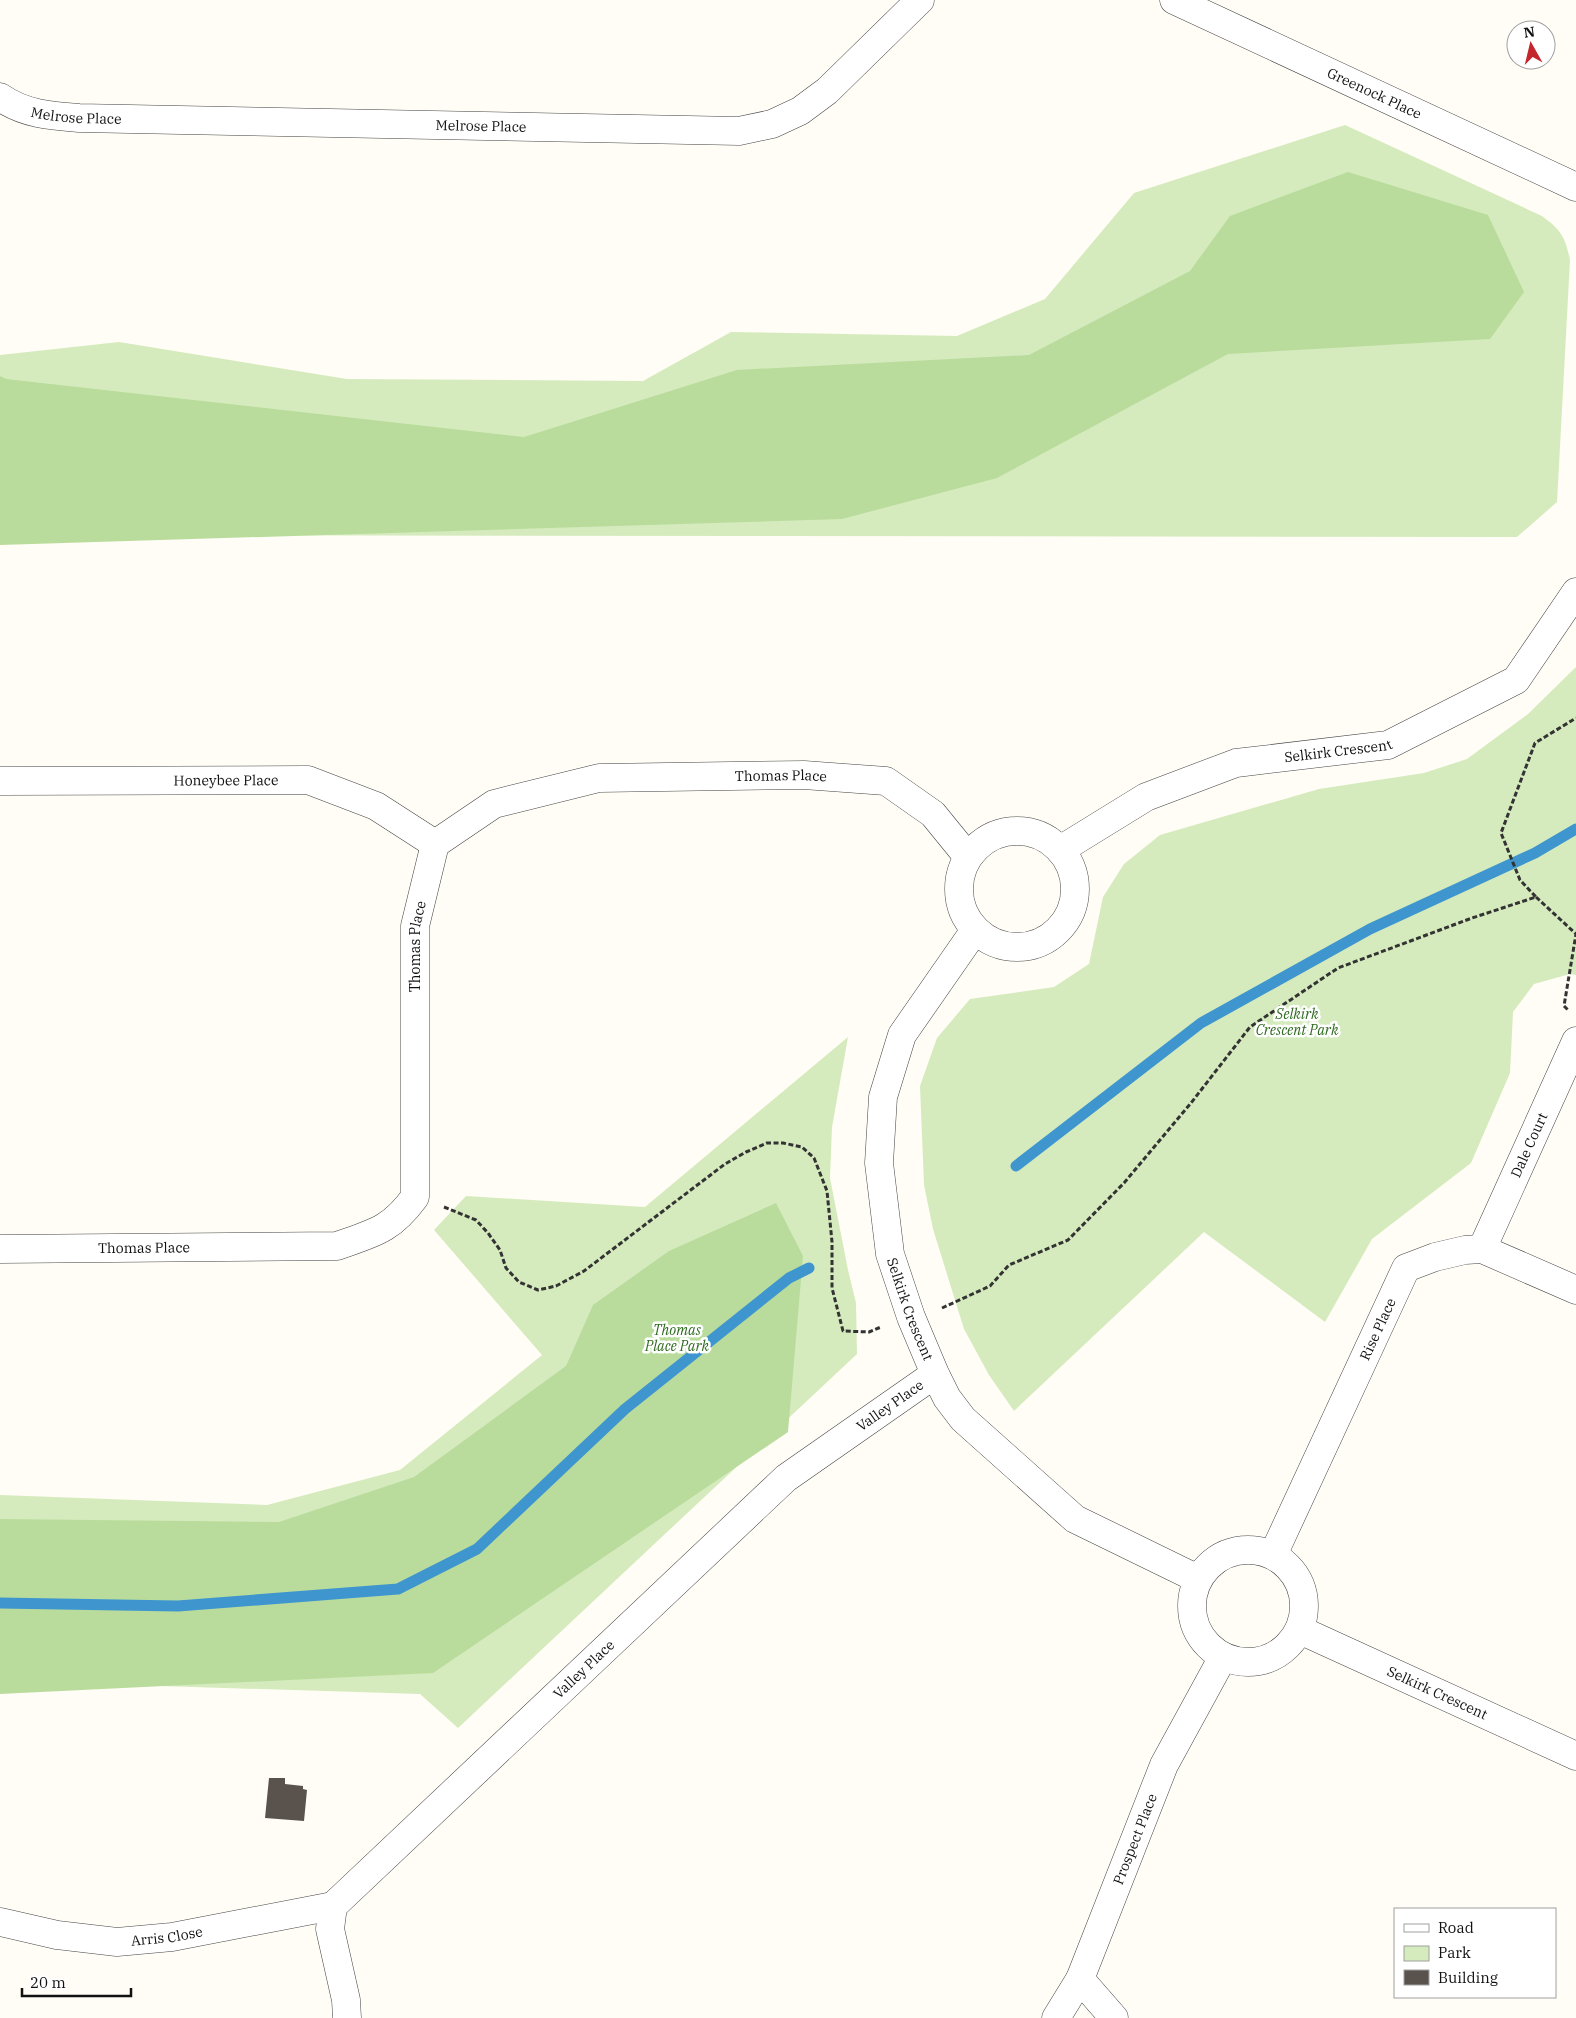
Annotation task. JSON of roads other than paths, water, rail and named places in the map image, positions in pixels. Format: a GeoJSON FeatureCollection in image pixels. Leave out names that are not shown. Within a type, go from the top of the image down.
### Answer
{"type":"FeatureCollection","features":[{"type":"Feature","properties":{"kind":"street","name":"Melrose Place"},"geometry":{"type":"LineString","coordinates":[[0,97],[12,106],[45,116],[79,118],[739,131],[772,124],[800,111],[827,91],[920,0]]}},
{"type":"Feature","properties":{"kind":"street","name":"Greenock Place"},"geometry":{"type":"LineString","coordinates":[[1174,0],[1576,187]]}},
{"type":"Feature","properties":{"kind":"street","name":"Selkirk Crescent"},"geometry":{"type":"LineString","coordinates":[[1060,850],[1146,797],[1236,763],[1388,745],[1516,680],[1576,592]]}},
{"type":"Feature","properties":{"kind":"street","name":"Thomas Place"},"geometry":{"type":"LineString","coordinates":[[0,1249],[337,1246],[383,1229],[405,1211],[415,1197],[415,926],[435,844],[494,804],[599,778],[804,775],[886,781],[933,814],[968,857]]}},
{"type":"Feature","properties":{"kind":"street","name":"Honeybee Place"},"geometry":{"type":"LineString","coordinates":[[0,781],[308,780],[376,806],[435,844]]}},
{"type":"Feature","properties":{"kind":"street"},"geometry":{"type":"LineString","coordinates":[[1012,831],[1029,833],[1046,839],[1060,850],[1071,867],[1075,886],[1072,906],[1063,924],[1048,937],[1030,945],[1011,947],[991,942],[975,930],[964,914],[959,895],[960,875],[968,857],[979,844],[995,835],[1012,831]]}},
{"type":"Feature","properties":{"kind":"street","name":"Selkirk Crescent"},"geometry":{"type":"LineString","coordinates":[[975,930],[902,1035],[883,1097],[879,1163],[890,1254],[911,1317],[947,1398],[963,1419],[1075,1519],[1198,1579]]}},
{"type":"Feature","properties":{"kind":"street","name":"Dale Court"},"geometry":{"type":"LineString","coordinates":[[1482,1249],[1576,1042]]}},
{"type":"Feature","properties":{"kind":"street","name":"Rise Place"},"geometry":{"type":"LineString","coordinates":[[1273,1555],[1406,1268],[1434,1257],[1465,1250],[1482,1249],[1576,1290]]}},
{"type":"Feature","properties":{"kind":"street","name":"Valley Place"},"geometry":{"type":"LineString","coordinates":[[333,1906],[786,1478],[935,1374]]}},
{"type":"Feature","properties":{"kind":"street"},"geometry":{"type":"LineString","coordinates":[[1239,1550],[1256,1550],[1273,1555],[1291,1569],[1302,1587],[1305,1608],[1300,1630],[1286,1648],[1268,1660],[1245,1663],[1222,1657],[1205,1643],[1194,1624],[1192,1601],[1198,1579],[1209,1566],[1222,1556],[1239,1550]]}},
{"type":"Feature","properties":{"kind":"street","name":"Selkirk Crescent"},"geometry":{"type":"LineString","coordinates":[[1300,1630],[1576,1756]]}},
{"type":"Feature","properties":{"kind":"street","name":"Prospect Place"},"geometry":{"type":"LineString","coordinates":[[1056,2018],[1080,1979],[1164,1765],[1222,1657]]}},
{"type":"Feature","properties":{"kind":"street"},"geometry":{"type":"LineString","coordinates":[[333,1906],[330,1929],[346,2000],[347,2018]]}},
{"type":"Feature","properties":{"kind":"street","name":"Arris Close"},"geometry":{"type":"LineString","coordinates":[[0,1922],[57,1935],[117,1942],[172,1937],[333,1906]]}},
{"type":"Feature","properties":{"kind":"street"},"geometry":{"type":"LineString","coordinates":[[1080,1979],[1114,2018]]}},
{"type":"Feature","properties":{"kind":"waterway"},"geometry":{"type":"LineString","coordinates":[[1016,1166],[1201,1023],[1370,929],[1535,853],[1576,829]]}},
{"type":"Feature","properties":{"kind":"waterway"},"geometry":{"type":"LineString","coordinates":[[0,1603],[178,1606],[398,1589],[477,1549],[625,1409],[789,1278],[809,1268]]}},
{"type":"Feature","properties":{"kind":"park label","name":"Selkirk Crescent Park"},"geometry":{"type":"Point","coordinates":[1297,1022]}},
{"type":"Feature","properties":{"kind":"park label","name":"Thomas Place Park"},"geometry":{"type":"Point","coordinates":[677,1338]}}]}
